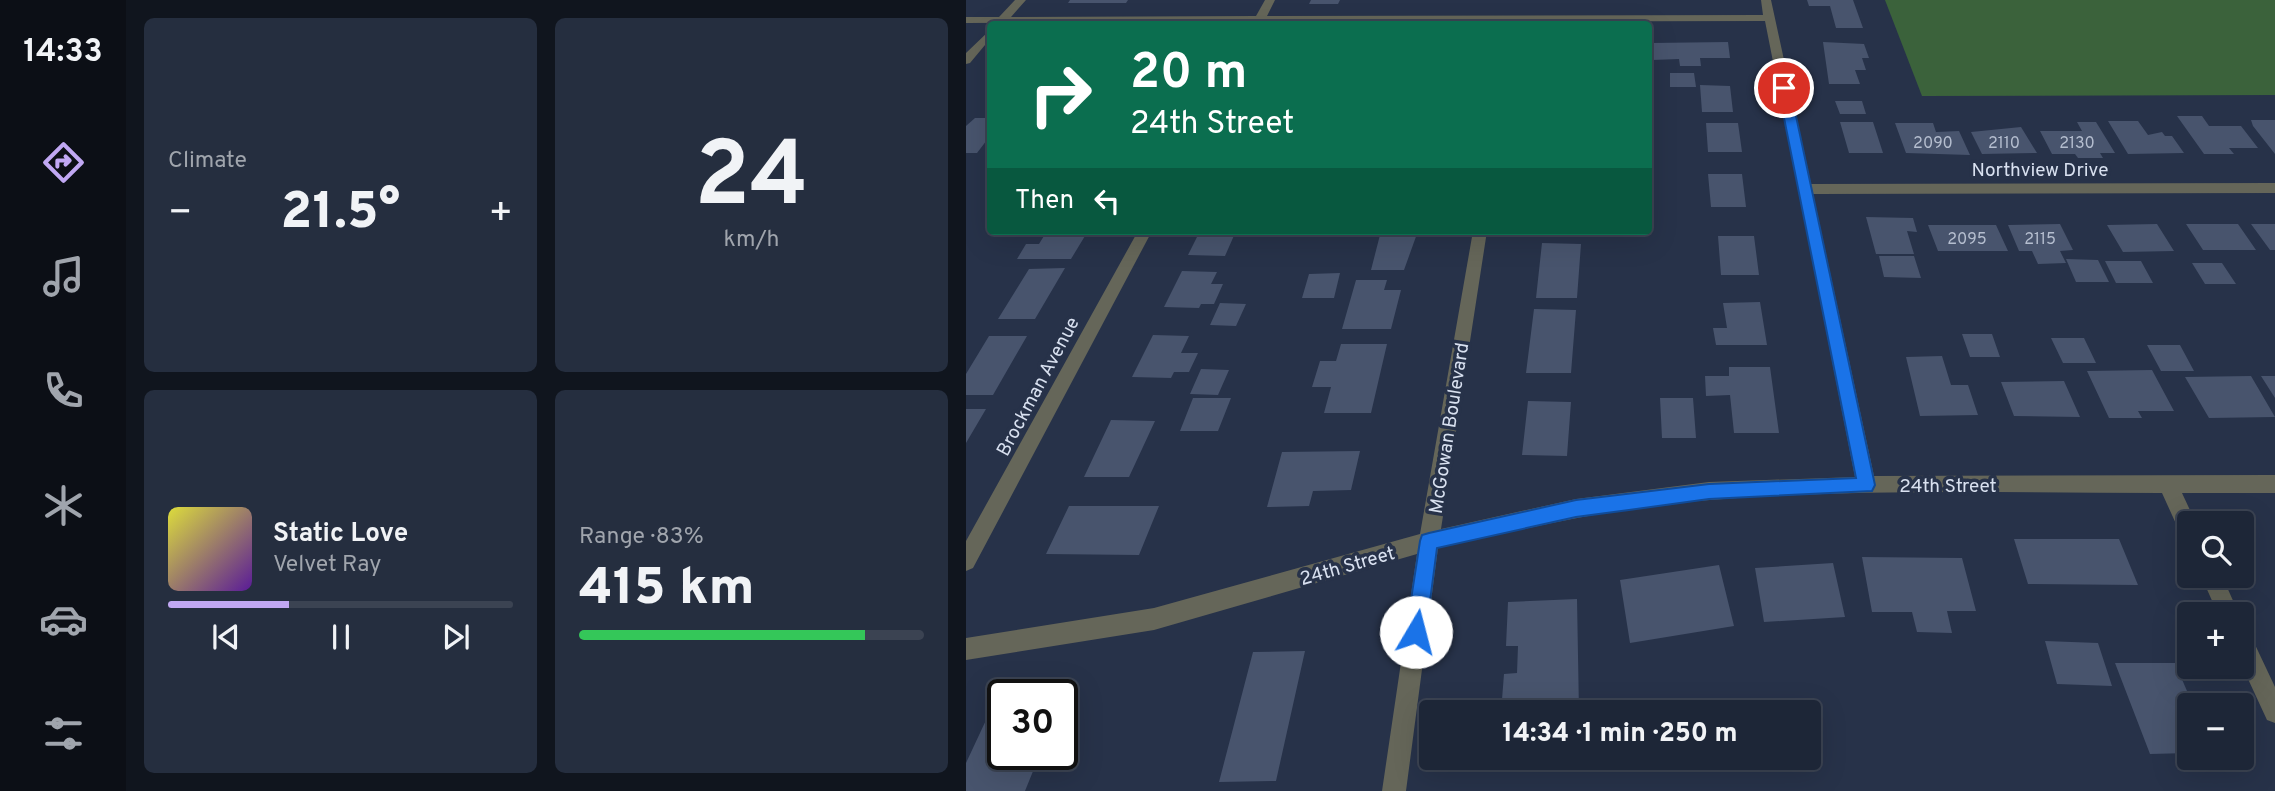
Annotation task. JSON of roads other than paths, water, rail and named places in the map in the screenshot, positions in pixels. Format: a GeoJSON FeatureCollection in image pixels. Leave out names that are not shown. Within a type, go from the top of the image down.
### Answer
{"type":"FeatureCollection","features":[{"type":"Feature","properties":{"kind":"street"},"geometry":{"type":"LineString","coordinates":[[1001,21],[1021,0]]}},
{"type":"Feature","properties":{"kind":"street"},"geometry":{"type":"LineString","coordinates":[[1259,21],[1270,0]]}},
{"type":"Feature","properties":{"kind":"street"},"geometry":{"type":"LineString","coordinates":[[1766,0],[1866,485]]}},
{"type":"Feature","properties":{"kind":"street"},"geometry":{"type":"LineString","coordinates":[[1309,21],[1515,17],[1769,18]]}},
{"type":"Feature","properties":{"kind":"street"},"geometry":{"type":"LineString","coordinates":[[966,20],[987,21]]}},
{"type":"Feature","properties":{"kind":"street"},"geometry":{"type":"LineString","coordinates":[[966,60],[987,36]]}},
{"type":"Feature","properties":{"kind":"street","name":"Northview Drive"},"geometry":{"type":"LineString","coordinates":[[1805,190],[2275,188]]}},
{"type":"Feature","properties":{"kind":"street","name":"Brockman Avenue"},"geometry":{"type":"LineString","coordinates":[[966,561],[1143,235]]}},
{"type":"Feature","properties":{"kind":"street","name":"McGowan Boulevard"},"geometry":{"type":"LineString","coordinates":[[1394,791],[1429,541],[1479,235]]}},
{"type":"Feature","properties":{"kind":"street"},"geometry":{"type":"LineString","coordinates":[[2168,484],[2180,511]]}},
{"type":"Feature","properties":{"kind":"street","name":"24th Street"},"geometry":{"type":"LineString","coordinates":[[966,649],[1154,619],[1429,541],[1576,509],[1709,491],[1866,485],[2275,484]]}},
{"type":"Feature","properties":{"kind":"street"},"geometry":{"type":"LineString","coordinates":[[2254,667],[2275,712]]}}]}
